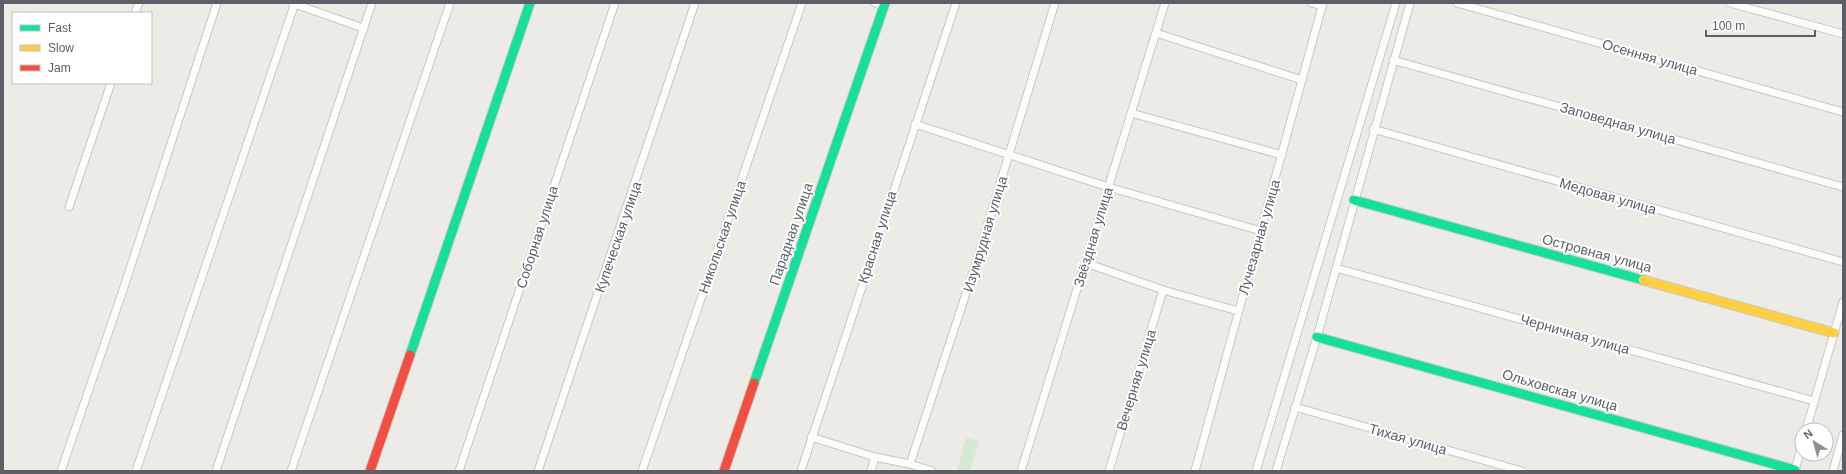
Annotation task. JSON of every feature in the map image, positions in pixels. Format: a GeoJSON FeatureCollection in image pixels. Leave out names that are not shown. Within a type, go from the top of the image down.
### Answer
{"type":"FeatureCollection","features":[{"type":"Feature","properties":{"kind":"street"},"geometry":{"type":"LineString","coordinates":[[61,471],[124,287],[217,3]]}},
{"type":"Feature","properties":{"kind":"street"},"geometry":{"type":"LineString","coordinates":[[216,471],[372,3]]}},
{"type":"Feature","properties":{"kind":"street"},"geometry":{"type":"LineString","coordinates":[[291,471],[450,3]]}},
{"type":"Feature","properties":{"kind":"street"},"geometry":{"type":"LineString","coordinates":[[370,471],[530,3]]}},
{"type":"Feature","properties":{"kind":"street","name":"Соборная улица"},"geometry":{"type":"LineString","coordinates":[[459,471],[615,3]]}},
{"type":"Feature","properties":{"kind":"street","name":"Купеческая улица"},"geometry":{"type":"LineString","coordinates":[[538,471],[695,3]]}},
{"type":"Feature","properties":{"kind":"street","name":"Никольская улица"},"geometry":{"type":"LineString","coordinates":[[642,471],[802,3]]}},
{"type":"Feature","properties":{"kind":"street","name":"Красная улица"},"geometry":{"type":"LineString","coordinates":[[801,471],[956,3]]}},
{"type":"Feature","properties":{"kind":"street","name":"Изумрудная улица"},"geometry":{"type":"LineString","coordinates":[[910,464],[976,266],[1055,3]]}},
{"type":"Feature","properties":{"kind":"street","name":"Звёздная улица"},"geometry":{"type":"LineString","coordinates":[[1021,471],[1165,3]]}},
{"type":"Feature","properties":{"kind":"street"},"geometry":{"type":"LineString","coordinates":[[1312,3],[1323,4]]}},
{"type":"Feature","properties":{"kind":"street"},"geometry":{"type":"LineString","coordinates":[[1256,471],[1396,3]]}},
{"type":"Feature","properties":{"kind":"street"},"geometry":{"type":"LineString","coordinates":[[1276,471],[1317,337],[1373,129],[1410,3]]}},
{"type":"Feature","properties":{"kind":"street","name":"Осенняя улица"},"geometry":{"type":"LineString","coordinates":[[1457,3],[1843,112]]}},
{"type":"Feature","properties":{"kind":"street"},"geometry":{"type":"LineString","coordinates":[[1730,3],[1843,34]]}},
{"type":"Feature","properties":{"kind":"street","name":"Парадная улица"},"geometry":{"type":"LineString","coordinates":[[724,471],[881,4]]}},
{"type":"Feature","properties":{"kind":"street","name":"Лучезарная улица"},"geometry":{"type":"LineString","coordinates":[[1195,471],[1323,4]]}},
{"type":"Feature","properties":{"kind":"street"},"geometry":{"type":"LineString","coordinates":[[136,471],[294,5],[363,28]]}},
{"type":"Feature","properties":{"kind":"street"},"geometry":{"type":"LineString","coordinates":[[1156,33],[1302,80]]}},
{"type":"Feature","properties":{"kind":"street","name":"Заповедная улица"},"geometry":{"type":"LineString","coordinates":[[1393,60],[1843,187]]}},
{"type":"Feature","properties":{"kind":"street"},"geometry":{"type":"LineString","coordinates":[[69,207],[111,84]]}},
{"type":"Feature","properties":{"kind":"street"},"geometry":{"type":"LineString","coordinates":[[1131,113],[1282,154]]}},
{"type":"Feature","properties":{"kind":"street"},"geometry":{"type":"LineString","coordinates":[[915,124],[1108,187],[1261,231]]}},
{"type":"Feature","properties":{"kind":"street","name":"Медовая улица"},"geometry":{"type":"LineString","coordinates":[[1373,129],[1843,262]]}},
{"type":"Feature","properties":{"kind":"street","name":"Островная улица"},"geometry":{"type":"LineString","coordinates":[[1354,200],[1834,333]]}},
{"type":"Feature","properties":{"kind":"street"},"geometry":{"type":"LineString","coordinates":[[1086,262],[1163,290],[1238,311]]}},
{"type":"Feature","properties":{"kind":"street","name":"Черничная улица"},"geometry":{"type":"LineString","coordinates":[[1336,268],[1814,401]]}},
{"type":"Feature","properties":{"kind":"street","name":"Вечерняя улица"},"geometry":{"type":"LineString","coordinates":[[1110,471],[1163,290]]}},
{"type":"Feature","properties":{"kind":"street"},"geometry":{"type":"LineString","coordinates":[[1808,422],[1843,302]]}},
{"type":"Feature","properties":{"kind":"street","name":"Ольховская улица"},"geometry":{"type":"LineString","coordinates":[[1317,337],[1795,471]]}},
{"type":"Feature","properties":{"kind":"street","name":"Тихая улица"},"geometry":{"type":"LineString","coordinates":[[1295,407],[1522,471]]}},
{"type":"Feature","properties":{"kind":"street"},"geometry":{"type":"LineString","coordinates":[[1833,471],[1843,435]]}},
{"type":"Feature","properties":{"kind":"street"},"geometry":{"type":"LineString","coordinates":[[811,437],[875,457],[910,464],[932,471]]}},
{"type":"Feature","properties":{"kind":"street"},"geometry":{"type":"LineString","coordinates":[[871,471],[875,457]]}},
{"type":"Feature","properties":{"kind":"green space"},"geometry":{"type":"Polygon","coordinates":[[[966,438],[979,441],[970,471],[957,471],[966,438]]]}},
{"type":"Feature","properties":{"kind":"traffic: fast"},"geometry":{"type":"LineString","coordinates":[[410,355],[530,3]]}},
{"type":"Feature","properties":{"kind":"traffic: fast"},"geometry":{"type":"LineString","coordinates":[[754,383],[885,3]]}},
{"type":"Feature","properties":{"kind":"traffic: fast"},"geometry":{"type":"LineString","coordinates":[[1354,200],[1643,280]]}},
{"type":"Feature","properties":{"kind":"traffic: fast"},"geometry":{"type":"LineString","coordinates":[[1317,337],[1795,470]]}},
{"type":"Feature","properties":{"kind":"traffic: slow"},"geometry":{"type":"LineString","coordinates":[[1643,280],[1834,333]]}},
{"type":"Feature","properties":{"kind":"traffic: jam"},"geometry":{"type":"LineString","coordinates":[[370,471],[410,355]]}},
{"type":"Feature","properties":{"kind":"traffic: jam"},"geometry":{"type":"LineString","coordinates":[[724,471],[754,383]]}}]}
